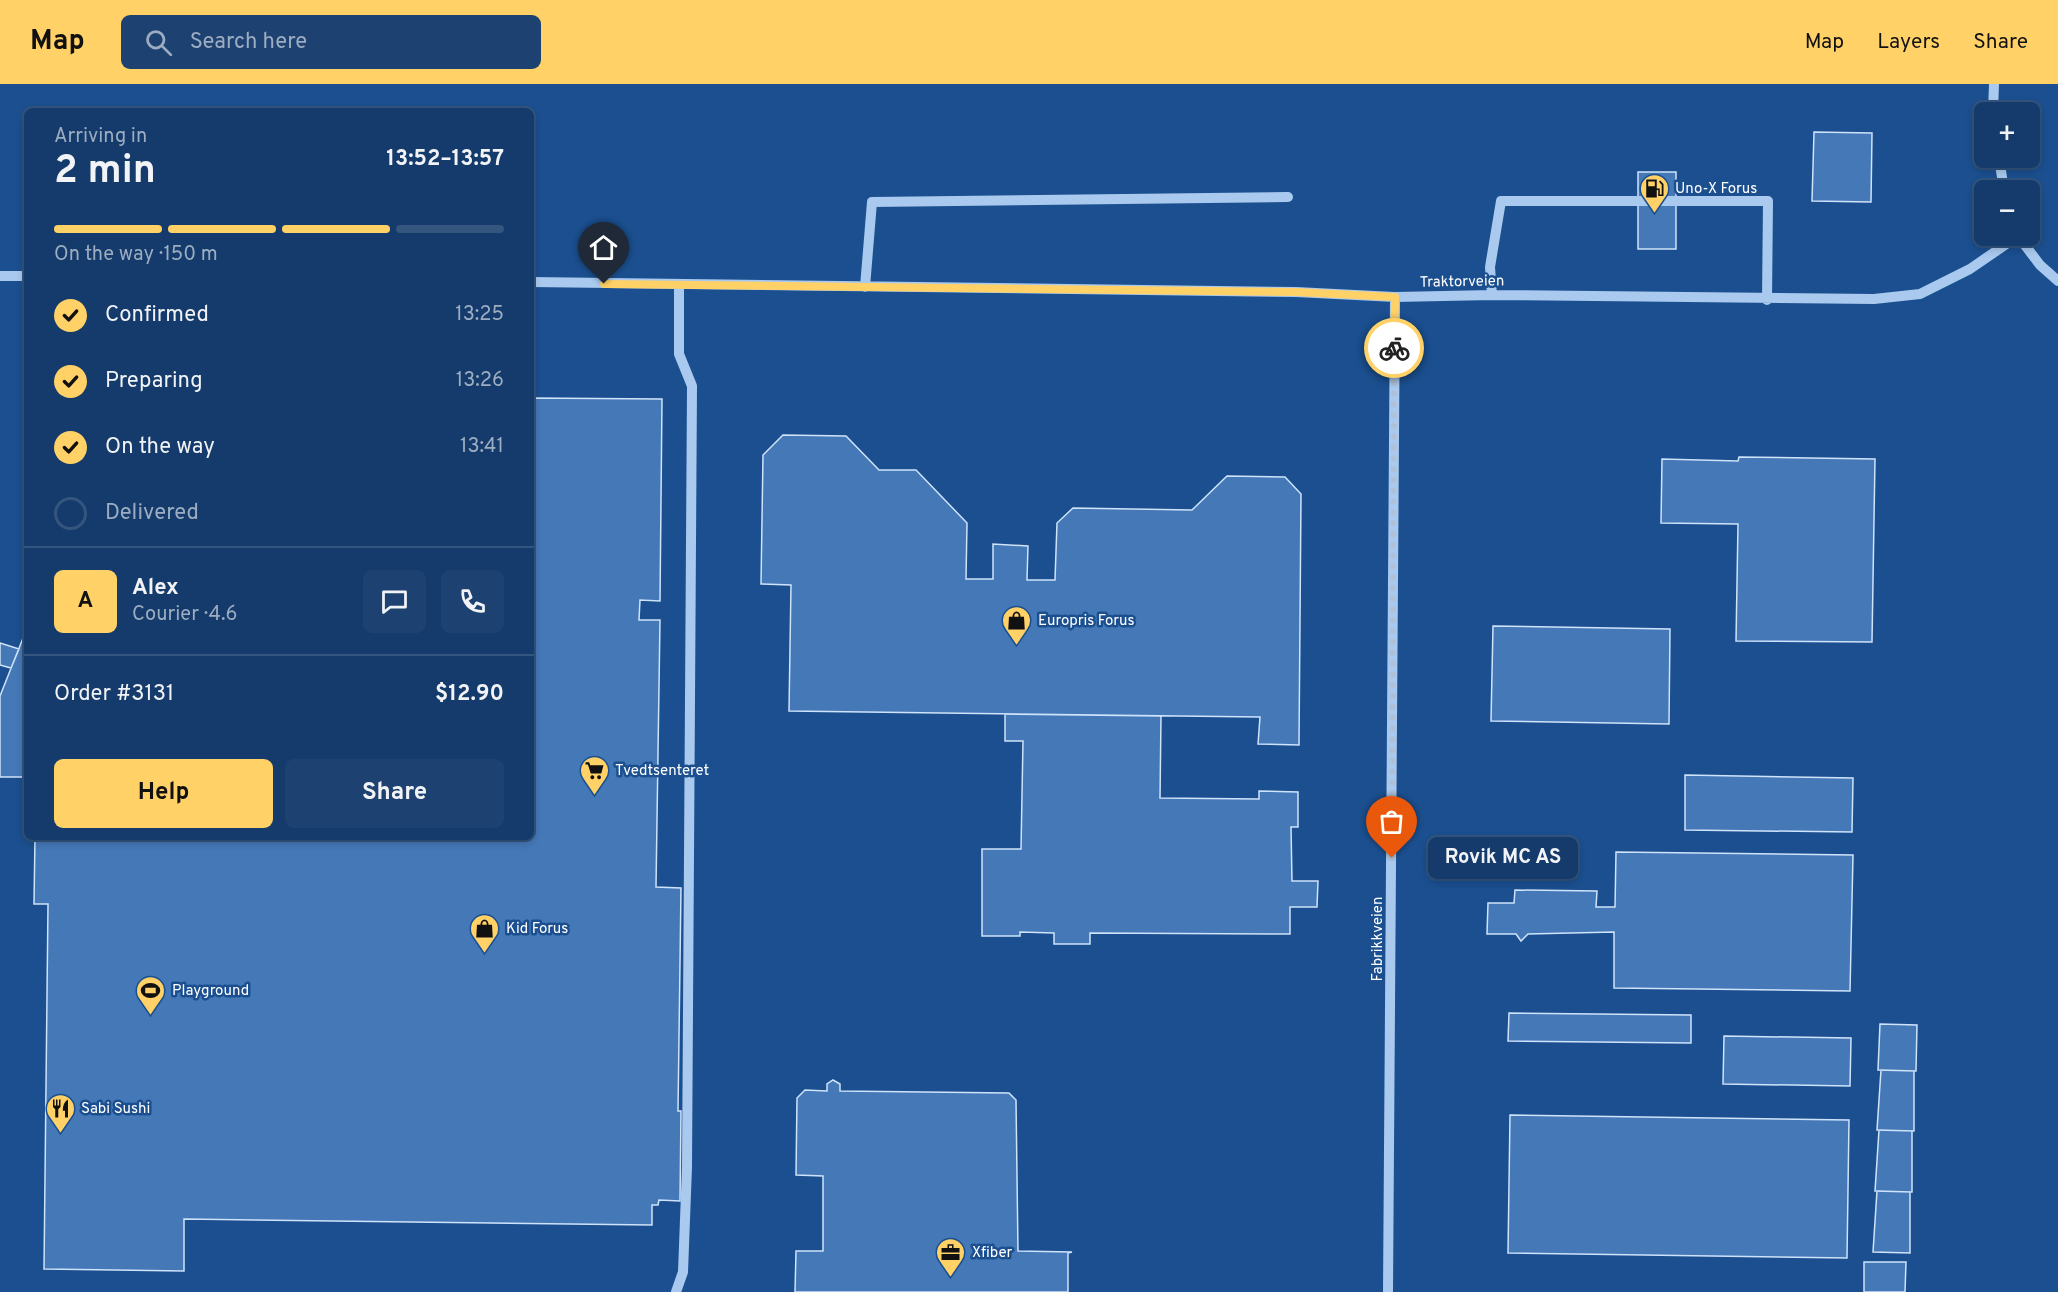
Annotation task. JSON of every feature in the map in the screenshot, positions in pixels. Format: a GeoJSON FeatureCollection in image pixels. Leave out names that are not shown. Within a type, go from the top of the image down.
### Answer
{"type":"FeatureCollection","features":[{"type":"Feature","properties":{"kind":"street"},"geometry":{"type":"LineString","coordinates":[[1993,102],[1994,84]]}},
{"type":"Feature","properties":{"kind":"street"},"geometry":{"type":"LineString","coordinates":[[866,287],[872,202],[1288,197]]}},
{"type":"Feature","properties":{"kind":"street"},"geometry":{"type":"LineString","coordinates":[[1491,295],[1490,267],[1501,201],[1768,201],[1767,300]]}},
{"type":"Feature","properties":{"kind":"street","name":"Traktorveien"},"geometry":{"type":"LineString","coordinates":[[534,282],[1296,292],[1395,297],[1491,295],[1767,300],[1874,299],[1920,294],[1970,269],[2003,246]]}},
{"type":"Feature","properties":{"kind":"street","name":"Traktorveien"},"geometry":{"type":"LineString","coordinates":[[2026,246],[2040,265],[2058,281]]}},
{"type":"Feature","properties":{"kind":"street"},"geometry":{"type":"LineString","coordinates":[[0,276],[24,276]]}},
{"type":"Feature","properties":{"kind":"street"},"geometry":{"type":"LineString","coordinates":[[676,1292],[683,1272],[687,1167],[692,386],[679,354],[679,285]]}},
{"type":"Feature","properties":{"kind":"street","name":"Fabrikkveien"},"geometry":{"type":"LineString","coordinates":[[1388,1292],[1395,297]]}},
{"type":"Feature","properties":{"kind":"building"},"geometry":{"type":"Polygon","coordinates":[[[1814,132],[1872,133],[1871,202],[1812,201],[1814,132]]]}},
{"type":"Feature","properties":{"kind":"building"},"geometry":{"type":"Polygon","coordinates":[[[1638,172],[1676,172],[1676,249],[1638,249],[1638,172]]]}},
{"type":"Feature","properties":{"kind":"building","name":"Tvedtsenteret"},"geometry":{"type":"Polygon","coordinates":[[[534,398],[662,399],[660,601],[640,600],[639,620],[660,620],[656,887],[681,888],[678,1111],[681,1111],[680,1201],[659,1200],[658,1205],[652,1205],[652,1225],[184,1219],[184,1271],[44,1269],[48,904],[34,904],[35,840],[534,840],[534,398]]]}},
{"type":"Feature","properties":{"kind":"building"},"geometry":{"type":"Polygon","coordinates":[[[783,435],[846,436],[879,470],[916,470],[967,523],[966,579],[993,579],[993,544],[1028,546],[1027,580],[1055,580],[1057,523],[1073,508],[1192,510],[1227,476],[1285,477],[1301,494],[1299,745],[1258,744],[1260,717],[789,711],[791,585],[761,584],[763,455],[783,435]]]}},
{"type":"Feature","properties":{"kind":"building"},"geometry":{"type":"Polygon","coordinates":[[[1739,457],[1875,459],[1872,642],[1736,641],[1738,524],[1661,523],[1662,459],[1738,461],[1739,457]]]}},
{"type":"Feature","properties":{"kind":"building"},"geometry":{"type":"Polygon","coordinates":[[[1493,626],[1670,629],[1669,724],[1491,721],[1493,626]]]}},
{"type":"Feature","properties":{"kind":"building"},"geometry":{"type":"Polygon","coordinates":[[[24,636],[24,777],[0,777],[0,696],[24,636]]]}},
{"type":"Feature","properties":{"kind":"building"},"geometry":{"type":"Polygon","coordinates":[[[0,643],[19,649],[11,668],[0,665],[0,643]]]}},
{"type":"Feature","properties":{"kind":"building"},"geometry":{"type":"Polygon","coordinates":[[[1005,714],[1161,716],[1160,798],[1259,799],[1259,791],[1298,792],[1298,827],[1291,827],[1292,881],[1318,881],[1317,907],[1290,907],[1290,934],[1090,933],[1090,944],[1054,944],[1054,933],[1020,932],[1020,936],[982,936],[982,849],[1021,849],[1023,741],[1005,741],[1005,714]]]}},
{"type":"Feature","properties":{"kind":"building"},"geometry":{"type":"Polygon","coordinates":[[[1685,775],[1853,778],[1852,832],[1685,830],[1685,775]]]}},
{"type":"Feature","properties":{"kind":"building"},"geometry":{"type":"Polygon","coordinates":[[[1616,852],[1853,855],[1850,991],[1614,988],[1614,932],[1528,934],[1521,941],[1516,934],[1487,934],[1488,903],[1514,903],[1515,890],[1597,891],[1596,907],[1615,907],[1616,852]]]}},
{"type":"Feature","properties":{"kind":"building"},"geometry":{"type":"Polygon","coordinates":[[[1509,1013],[1691,1015],[1691,1043],[1508,1041],[1509,1013]]]}},
{"type":"Feature","properties":{"kind":"building"},"geometry":{"type":"Polygon","coordinates":[[[1880,1024],[1917,1025],[1916,1071],[1878,1070],[1880,1024]]]}},
{"type":"Feature","properties":{"kind":"building"},"geometry":{"type":"Polygon","coordinates":[[[1724,1036],[1851,1038],[1850,1086],[1723,1084],[1724,1036]]]}},
{"type":"Feature","properties":{"kind":"building"},"geometry":{"type":"Polygon","coordinates":[[[1881,1070],[1914,1071],[1914,1131],[1877,1130],[1881,1070]]]}},
{"type":"Feature","properties":{"kind":"building"},"geometry":{"type":"Polygon","coordinates":[[[833,1080],[840,1084],[840,1091],[1009,1093],[1016,1100],[1018,1251],[1072,1252],[1068,1253],[1068,1292],[795,1292],[796,1251],[823,1251],[823,1176],[796,1175],[797,1098],[805,1090],[827,1091],[827,1084],[833,1080]]]}},
{"type":"Feature","properties":{"kind":"building"},"geometry":{"type":"Polygon","coordinates":[[[1510,1115],[1849,1120],[1847,1258],[1508,1253],[1510,1115]]]}},
{"type":"Feature","properties":{"kind":"building"},"geometry":{"type":"Polygon","coordinates":[[[1879,1130],[1912,1131],[1912,1192],[1875,1191],[1879,1130]]]}},
{"type":"Feature","properties":{"kind":"building"},"geometry":{"type":"Polygon","coordinates":[[[1877,1191],[1910,1192],[1910,1253],[1873,1252],[1877,1191]]]}},
{"type":"Feature","properties":{"kind":"building"},"geometry":{"type":"Polygon","coordinates":[[[1864,1262],[1906,1262],[1905,1292],[1864,1292],[1864,1262]]]}},
{"type":"Feature","properties":{"kind":"way so far"},"geometry":{"type":"LineString","coordinates":[[1392,858],[1394,348]]}},
{"type":"Feature","properties":{"kind":"place","name":"Uno-X Forus"},"geometry":{"type":"Point","coordinates":[1654,214]}},
{"type":"Feature","properties":{"kind":"place","name":"Europris Forus"},"geometry":{"type":"Point","coordinates":[1017,646]}},
{"type":"Feature","properties":{"kind":"place","name":"Tvedtsenteret"},"geometry":{"type":"Point","coordinates":[594,796]}},
{"type":"Feature","properties":{"kind":"place","name":"Rovik MC AS"},"geometry":{"type":"Point","coordinates":[1392,858]}},
{"type":"Feature","properties":{"kind":"place","name":"Kid Forus"},"geometry":{"type":"Point","coordinates":[485,954]}},
{"type":"Feature","properties":{"kind":"place","name":"Playground"},"geometry":{"type":"Point","coordinates":[151,1016]}},
{"type":"Feature","properties":{"kind":"place","name":"Sabi Sushi"},"geometry":{"type":"Point","coordinates":[60,1134]}},
{"type":"Feature","properties":{"kind":"place","name":"Xfiber"},"geometry":{"type":"Point","coordinates":[951,1278]}},
{"type":"Feature","properties":{"kind":"route"},"geometry":{"type":"LineString","coordinates":[[604,284],[1296,292],[1395,297],[1394,348]]}}]}
